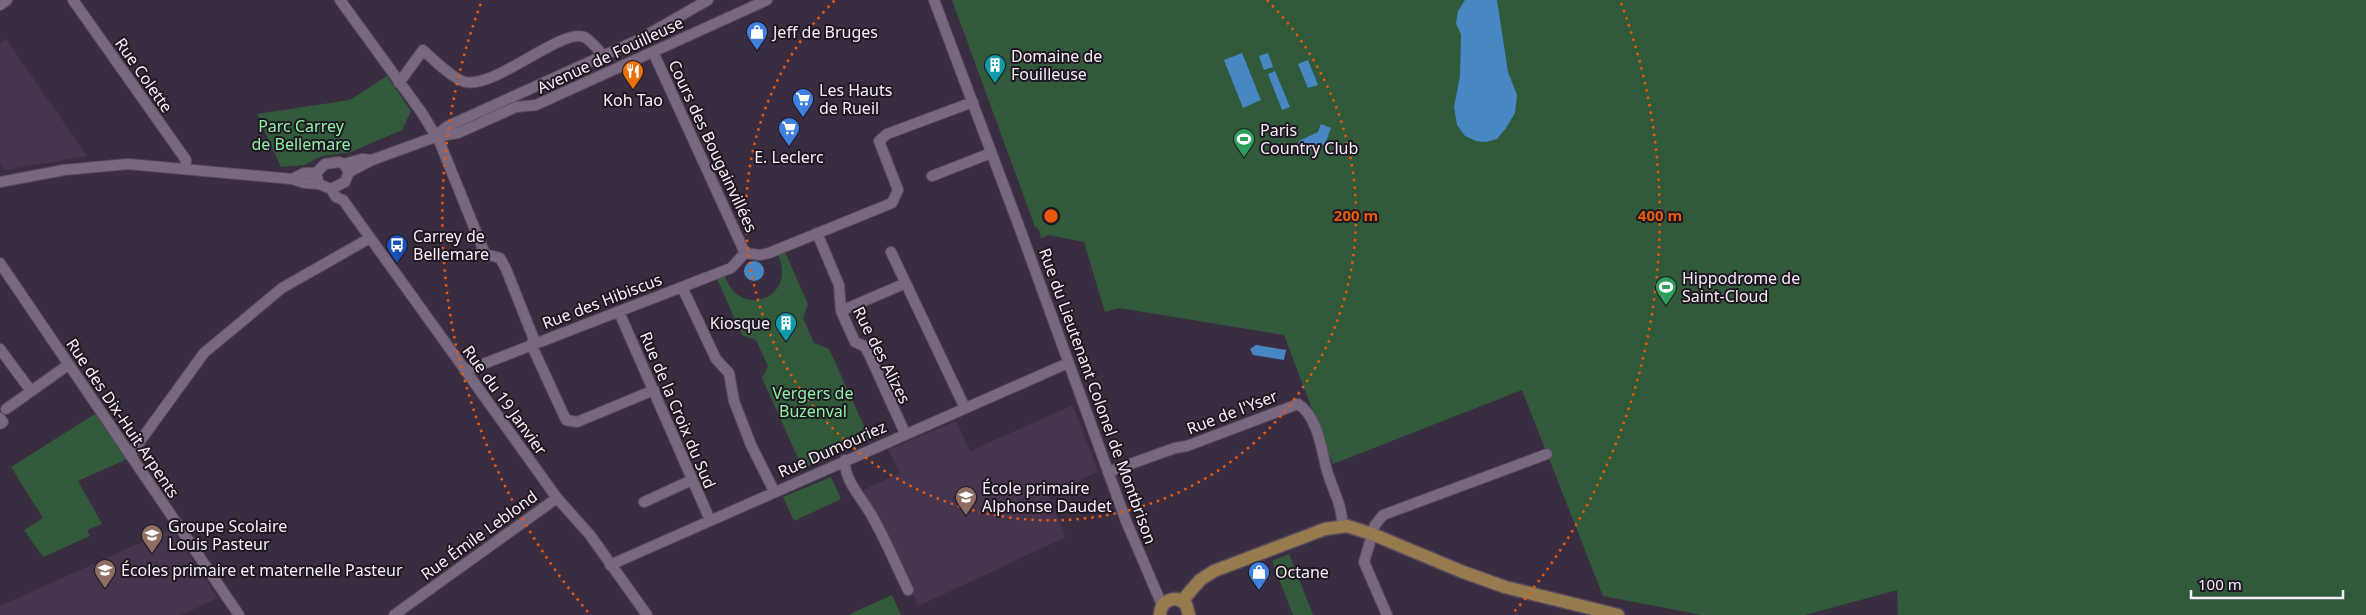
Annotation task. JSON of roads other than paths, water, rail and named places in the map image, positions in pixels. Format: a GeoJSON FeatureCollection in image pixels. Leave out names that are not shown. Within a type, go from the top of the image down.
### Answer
{"type":"FeatureCollection","features":[{"type":"Feature","properties":{"kind":"main road"},"geometry":{"type":"LineString","coordinates":[[1182,601],[1200,580],[1214,571],[1320,531],[1342,526],[1356,528],[1372,534],[1505,588],[1618,615]]}},
{"type":"Feature","properties":{"kind":"main road"},"geometry":{"type":"LineString","coordinates":[[1161,610],[1172,599],[1182,601],[1188,609],[1189,615]]}},
{"type":"Feature","properties":{"kind":"street"},"geometry":{"type":"LineString","coordinates":[[0,5],[7,0]]}},
{"type":"Feature","properties":{"kind":"street","name":"Rue Colette"},"geometry":{"type":"LineString","coordinates":[[72,0],[186,160],[185,169]]}},
{"type":"Feature","properties":{"kind":"street"},"geometry":{"type":"LineString","coordinates":[[340,0],[426,119],[443,148],[485,254],[500,258],[533,343],[566,420],[577,422],[654,390]]}},
{"type":"Feature","properties":{"kind":"street","name":"Avenue de Fouilleuse"},"geometry":{"type":"LineString","coordinates":[[435,137],[448,126],[638,40],[689,4],[708,0]]}},
{"type":"Feature","properties":{"kind":"street","name":"Avenue de Fouilleuse"},"geometry":{"type":"LineString","coordinates":[[346,168],[362,159],[372,160],[435,137],[458,133],[516,107],[536,105],[767,0]]}},
{"type":"Feature","properties":{"kind":"street","name":"Rue du Lieutenant Colonel de Montbrison"},"geometry":{"type":"LineString","coordinates":[[934,0],[1129,530],[1161,610]]}},
{"type":"Feature","properties":{"kind":"street"},"geometry":{"type":"LineString","coordinates":[[399,83],[423,50],[463,82],[475,84],[523,62],[548,47],[576,36],[585,37],[603,55]]}},
{"type":"Feature","properties":{"kind":"street","name":"Cours des Bougainvillées"},"geometry":{"type":"LineString","coordinates":[[653,52],[745,253]]}},
{"type":"Feature","properties":{"kind":"street"},"geometry":{"type":"LineString","coordinates":[[745,253],[760,255],[769,253],[892,203],[898,190],[879,141],[887,134],[972,102]]}},
{"type":"Feature","properties":{"kind":"street"},"geometry":{"type":"LineString","coordinates":[[932,176],[991,153]]}},
{"type":"Feature","properties":{"kind":"street"},"geometry":{"type":"LineString","coordinates":[[0,182],[64,170],[116,164],[292,179],[305,183],[336,187],[345,182],[346,168],[329,163],[322,166],[316,173],[304,173],[292,179]]}},
{"type":"Feature","properties":{"kind":"street"},"geometry":{"type":"LineString","coordinates":[[316,173],[318,184]]}},
{"type":"Feature","properties":{"kind":"street","name":"Rue du 19 Janvier"},"geometry":{"type":"LineString","coordinates":[[336,187],[336,197],[343,200],[557,498],[590,535],[647,615]]}},
{"type":"Feature","properties":{"kind":"street","name":"Rue des Alizes"},"geometry":{"type":"LineString","coordinates":[[817,233],[839,285],[842,303],[841,311],[855,342],[864,346],[868,352],[905,433]]}},
{"type":"Feature","properties":{"kind":"street"},"geometry":{"type":"LineString","coordinates":[[130,455],[204,353],[282,288],[370,238]]}},
{"type":"Feature","properties":{"kind":"street"},"geometry":{"type":"LineString","coordinates":[[892,252],[965,408]]}},
{"type":"Feature","properties":{"kind":"street","name":"Rue des Hibiscus"},"geometry":{"type":"LineString","coordinates":[[465,371],[533,343],[731,268],[745,253]]}},
{"type":"Feature","properties":{"kind":"street","name":"Rue des Dix-Huit Arpents"},"geometry":{"type":"LineString","coordinates":[[0,263],[239,615]]}},
{"type":"Feature","properties":{"kind":"street"},"geometry":{"type":"LineString","coordinates":[[841,311],[906,283]]}},
{"type":"Feature","properties":{"kind":"street"},"geometry":{"type":"LineString","coordinates":[[682,287],[716,359],[729,373],[734,401],[751,445],[774,491]]}},
{"type":"Feature","properties":{"kind":"street","name":"Rue de la Croix du Sud"},"geometry":{"type":"LineString","coordinates":[[619,312],[710,520]]}},
{"type":"Feature","properties":{"kind":"street"},"geometry":{"type":"LineString","coordinates":[[0,349],[31,391]]}},
{"type":"Feature","properties":{"kind":"street","name":"Rue Dumouriez"},"geometry":{"type":"LineString","coordinates":[[610,565],[905,433],[1068,363]]}},
{"type":"Feature","properties":{"kind":"street"},"geometry":{"type":"LineString","coordinates":[[6,408],[68,365]]}},
{"type":"Feature","properties":{"kind":"street","name":"Rue de l'Yser"},"geometry":{"type":"LineString","coordinates":[[1108,472],[1176,448],[1187,446],[1298,404],[1308,412],[1324,452],[1326,466],[1341,505],[1342,526]]}},
{"type":"Feature","properties":{"kind":"street"},"geometry":{"type":"LineString","coordinates":[[0,418],[3,422],[0,424]]}},
{"type":"Feature","properties":{"kind":"street"},"geometry":{"type":"LineString","coordinates":[[1387,615],[1364,562],[1372,534],[1383,515],[1547,454]]}},
{"type":"Feature","properties":{"kind":"street"},"geometry":{"type":"LineString","coordinates":[[845,460],[845,467],[857,496],[871,515],[908,590]]}},
{"type":"Feature","properties":{"kind":"street"},"geometry":{"type":"LineString","coordinates":[[644,502],[692,480]]}},
{"type":"Feature","properties":{"kind":"street","name":"Rue Émile Leblond"},"geometry":{"type":"LineString","coordinates":[[394,615],[557,498]]}},
{"type":"Feature","properties":{"kind":"water"},"geometry":{"type":"Polygon","coordinates":[[[1465,0],[1497,0],[1508,72],[1517,95],[1515,113],[1506,128],[1497,139],[1486,142],[1476,141],[1465,136],[1457,125],[1454,107],[1460,76],[1461,35],[1456,23],[1458,11],[1465,0]]]}},
{"type":"Feature","properties":{"kind":"water"},"geometry":{"type":"Polygon","coordinates":[[[1242,53],[1261,100],[1243,108],[1224,60],[1242,53]]]}},
{"type":"Feature","properties":{"kind":"water"},"geometry":{"type":"Polygon","coordinates":[[[1268,53],[1273,67],[1264,70],[1259,56],[1268,53]]]}},
{"type":"Feature","properties":{"kind":"water"},"geometry":{"type":"Polygon","coordinates":[[[1308,60],[1318,85],[1308,88],[1298,64],[1308,60]]]}},
{"type":"Feature","properties":{"kind":"water"},"geometry":{"type":"Polygon","coordinates":[[[1275,71],[1290,107],[1282,110],[1268,74],[1275,71]]]}},
{"type":"Feature","properties":{"kind":"water"},"geometry":{"type":"Polygon","coordinates":[[[1321,124],[1331,128],[1325,144],[1306,152],[1301,151],[1298,145],[1299,141],[1318,132],[1321,124]]]}},
{"type":"Feature","properties":{"kind":"water"},"geometry":{"type":"Polygon","coordinates":[[[754,261],[761,264],[764,271],[761,278],[754,281],[747,278],[744,271],[747,264],[754,261]]]}},
{"type":"Feature","properties":{"kind":"water"},"geometry":{"type":"Polygon","coordinates":[[[1256,345],[1286,350],[1284,360],[1253,355],[1250,349],[1256,345]]]}},
{"type":"Feature","properties":{"kind":"place","name":"Jeff de Bruges"},"geometry":{"type":"Point","coordinates":[757,51]}},
{"type":"Feature","properties":{"kind":"place","name":"Domaine de Fouilleuse"},"geometry":{"type":"Point","coordinates":[995,84]}},
{"type":"Feature","properties":{"kind":"place","name":"Koh Tao"},"geometry":{"type":"Point","coordinates":[633,90]}},
{"type":"Feature","properties":{"kind":"place","name":"Les Hauts de Rueil"},"geometry":{"type":"Point","coordinates":[803,118]}},
{"type":"Feature","properties":{"kind":"place","name":"E. Leclerc"},"geometry":{"type":"Point","coordinates":[789,147]}},
{"type":"Feature","properties":{"kind":"place","name":"Paris Country Club"},"geometry":{"type":"Point","coordinates":[1244,158]}},
{"type":"Feature","properties":{"kind":"place","name":"Carrey de Bellemare"},"geometry":{"type":"Point","coordinates":[397,264]}},
{"type":"Feature","properties":{"kind":"place","name":"Hippodrome de Saint-Cloud"},"geometry":{"type":"Point","coordinates":[1666,306]}},
{"type":"Feature","properties":{"kind":"place","name":"Kiosque"},"geometry":{"type":"Point","coordinates":[786,342]}},
{"type":"Feature","properties":{"kind":"place","name":"École primaire Alphonse Daudet"},"geometry":{"type":"Point","coordinates":[966,516]}},
{"type":"Feature","properties":{"kind":"place","name":"Groupe Scolaire Louis Pasteur"},"geometry":{"type":"Point","coordinates":[152,554]}},
{"type":"Feature","properties":{"kind":"place","name":"Écoles primaire et maternelle Pasteur"},"geometry":{"type":"Point","coordinates":[105,589]}},
{"type":"Feature","properties":{"kind":"place","name":"Octane"},"geometry":{"type":"Point","coordinates":[1259,591]}},
{"type":"Feature","properties":{"kind":"park label","name":"Parc Carrey de Bellemare"},"geometry":{"type":"Point","coordinates":[301,135]}},
{"type":"Feature","properties":{"kind":"park label","name":"Vergers de Buzenval"},"geometry":{"type":"Point","coordinates":[813,402]}}]}
